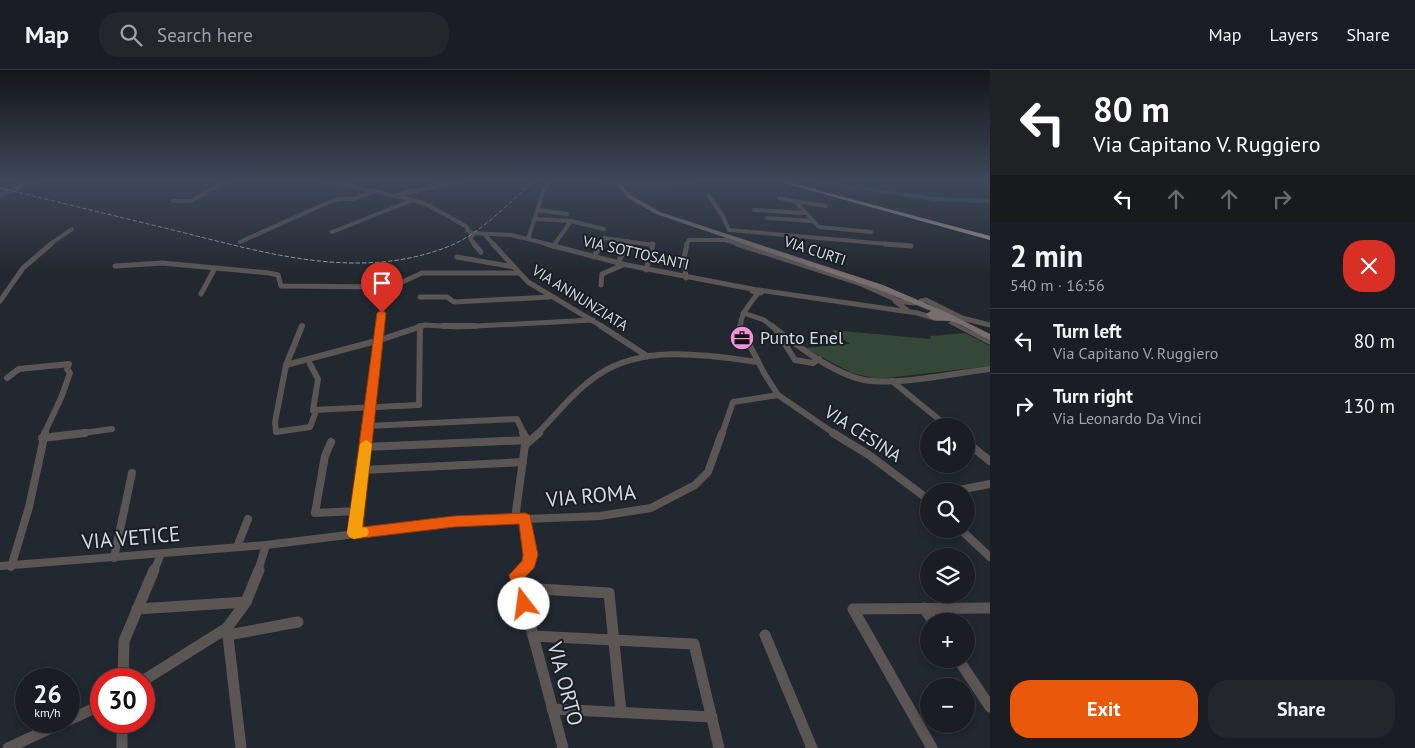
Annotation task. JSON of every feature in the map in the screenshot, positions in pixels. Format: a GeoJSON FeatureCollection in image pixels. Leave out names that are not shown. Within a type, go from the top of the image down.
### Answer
{"type":"FeatureCollection","features":[{"type":"Feature","properties":{"kind":"highway"},"geometry":{"type":"LineString","coordinates":[[903,213],[990,236]]}},
{"type":"Feature","properties":{"kind":"main road","name":"VIA CURTI"},"geometry":{"type":"LineString","coordinates":[[662,213],[688,224],[880,287],[990,337]]}},
{"type":"Feature","properties":{"kind":"street"},"geometry":{"type":"LineString","coordinates":[[240,242],[306,213]]}},
{"type":"Feature","properties":{"kind":"street"},"geometry":{"type":"LineString","coordinates":[[332,232],[382,213]]}},
{"type":"Feature","properties":{"kind":"street"},"geometry":{"type":"LineString","coordinates":[[443,213],[467,226],[468,231],[473,233],[470,238],[481,252]]}},
{"type":"Feature","properties":{"kind":"street"},"geometry":{"type":"LineString","coordinates":[[528,239],[537,213]]}},
{"type":"Feature","properties":{"kind":"street"},"geometry":{"type":"LineString","coordinates":[[557,213],[567,214]]}},
{"type":"Feature","properties":{"kind":"street"},"geometry":{"type":"LineString","coordinates":[[720,213],[729,230],[911,246]]}},
{"type":"Feature","properties":{"kind":"street"},"geometry":{"type":"LineString","coordinates":[[798,213],[804,213],[819,227],[871,232]]}},
{"type":"Feature","properties":{"kind":"street"},"geometry":{"type":"LineString","coordinates":[[535,218],[571,221],[604,229]]}},
{"type":"Feature","properties":{"kind":"street"},"geometry":{"type":"LineString","coordinates":[[767,218],[813,221]]}},
{"type":"Feature","properties":{"kind":"street"},"geometry":{"type":"LineString","coordinates":[[552,246],[571,221]]}},
{"type":"Feature","properties":{"kind":"street"},"geometry":{"type":"LineString","coordinates":[[0,301],[10,282],[26,262],[72,229]]}},
{"type":"Feature","properties":{"kind":"street","name":"VIA SOTTOSANTI"},"geometry":{"type":"LineString","coordinates":[[473,233],[528,239],[620,264],[743,288],[756,293],[771,293],[914,313],[937,314]]}},
{"type":"Feature","properties":{"kind":"street","name":"VIA ANNUNZIATA"},"geometry":{"type":"LineString","coordinates":[[485,235],[528,282],[593,320],[647,356]]}},
{"type":"Feature","properties":{"kind":"street"},"geometry":{"type":"LineString","coordinates":[[594,257],[604,238],[653,244],[646,270]]}},
{"type":"Feature","properties":{"kind":"street"},"geometry":{"type":"LineString","coordinates":[[686,278],[685,253],[688,240],[726,240],[859,283],[897,300],[914,303]]}},
{"type":"Feature","properties":{"kind":"street"},"geometry":{"type":"LineString","coordinates":[[601,284],[602,274],[620,264],[628,241]]}},
{"type":"Feature","properties":{"kind":"street"},"geometry":{"type":"LineString","coordinates":[[457,257],[514,267]]}},
{"type":"Feature","properties":{"kind":"street"},"geometry":{"type":"LineString","coordinates":[[115,266],[162,263],[275,273],[278,275],[281,286],[383,287],[398,284],[422,272],[519,273]]}},
{"type":"Feature","properties":{"kind":"street"},"geometry":{"type":"LineString","coordinates":[[200,294],[214,268]]}},
{"type":"Feature","properties":{"kind":"street"},"geometry":{"type":"LineString","coordinates":[[756,293],[739,321],[740,326],[758,362],[778,395]]}},
{"type":"Feature","properties":{"kind":"street"},"geometry":{"type":"LineString","coordinates":[[420,297],[447,297],[454,302],[551,296]]}},
{"type":"Feature","properties":{"kind":"street"},"geometry":{"type":"LineString","coordinates":[[897,300],[895,301],[896,303],[914,313]]}},
{"type":"Feature","properties":{"kind":"street","name":"VIA CURTI"},"geometry":{"type":"LineString","coordinates":[[990,324],[962,318],[926,300],[937,314],[990,343]]}},
{"type":"Feature","properties":{"kind":"street"},"geometry":{"type":"LineString","coordinates":[[354,533],[382,313]]}},
{"type":"Feature","properties":{"kind":"street"},"geometry":{"type":"LineString","coordinates":[[743,313],[764,320],[801,349],[851,376],[879,381],[892,381],[990,369]]}},
{"type":"Feature","properties":{"kind":"street"},"geometry":{"type":"LineString","coordinates":[[286,364],[380,340],[425,325],[458,327],[593,320]]}},
{"type":"Feature","properties":{"kind":"street"},"geometry":{"type":"LineString","coordinates":[[302,326],[286,364],[275,422],[276,432],[310,427],[315,414],[313,410],[318,378],[310,364]]}},
{"type":"Feature","properties":{"kind":"street"},"geometry":{"type":"LineString","coordinates":[[313,410],[419,405],[420,326]]}},
{"type":"Feature","properties":{"kind":"street"},"geometry":{"type":"LineString","coordinates":[[775,328],[795,360],[813,363],[819,359]]}},
{"type":"Feature","properties":{"kind":"street"},"geometry":{"type":"LineString","coordinates":[[621,712],[609,593],[520,588],[517,575],[529,564],[531,555],[520,519],[525,445],[580,389],[602,373],[647,356],[685,354],[758,362]]}},
{"type":"Feature","properties":{"kind":"street"},"geometry":{"type":"LineString","coordinates":[[7,378],[19,369],[69,364],[67,369],[70,373],[64,390],[42,438],[29,507],[11,567]]}},
{"type":"Feature","properties":{"kind":"street"},"geometry":{"type":"LineString","coordinates":[[892,381],[937,418]]}},
{"type":"Feature","properties":{"kind":"street","name":"VIA ROMA"},"geometry":{"type":"LineString","coordinates":[[354,533],[454,522],[600,516],[651,508],[695,485],[708,472],[733,402],[778,395]]}},
{"type":"Feature","properties":{"kind":"street","name":"VIA CESINA"},"geometry":{"type":"LineString","coordinates":[[778,395],[802,414],[869,455],[920,492]]}},
{"type":"Feature","properties":{"kind":"street"},"geometry":{"type":"LineString","coordinates":[[368,426],[517,419],[529,440]]}},
{"type":"Feature","properties":{"kind":"street"},"geometry":{"type":"LineString","coordinates":[[42,438],[112,429]]}},
{"type":"Feature","properties":{"kind":"street"},"geometry":{"type":"LineString","coordinates":[[365,447],[529,440]]}},
{"type":"Feature","properties":{"kind":"street"},"geometry":{"type":"LineString","coordinates":[[331,442],[325,456],[315,513],[357,511]]}},
{"type":"Feature","properties":{"kind":"street"},"geometry":{"type":"LineString","coordinates":[[975,449],[990,461]]}},
{"type":"Feature","properties":{"kind":"street"},"geometry":{"type":"LineString","coordinates":[[362,470],[523,462]]}},
{"type":"Feature","properties":{"kind":"street"},"geometry":{"type":"LineString","coordinates":[[114,558],[132,473]]}},
{"type":"Feature","properties":{"kind":"street"},"geometry":{"type":"LineString","coordinates":[[975,487],[990,484]]}},
{"type":"Feature","properties":{"kind":"street"},"geometry":{"type":"LineString","coordinates":[[237,547],[248,520]]}},
{"type":"Feature","properties":{"kind":"street","name":"VIA VETICE"},"geometry":{"type":"LineString","coordinates":[[0,566],[11,567],[266,545],[354,533]]}},
{"type":"Feature","properties":{"kind":"street"},"geometry":{"type":"LineString","coordinates":[[970,538],[990,557]]}},
{"type":"Feature","properties":{"kind":"street"},"geometry":{"type":"LineString","coordinates":[[241,748],[227,632],[256,582],[266,545]]}},
{"type":"Feature","properties":{"kind":"street"},"geometry":{"type":"LineString","coordinates":[[123,668],[124,640],[161,554]]}},
{"type":"Feature","properties":{"kind":"street","name":"VIA ORTO"},"geometry":{"type":"LineString","coordinates":[[520,588],[562,748]]}},
{"type":"Feature","properties":{"kind":"street"},"geometry":{"type":"LineString","coordinates":[[137,610],[246,602]]}},
{"type":"Feature","properties":{"kind":"street"},"geometry":{"type":"LineString","coordinates":[[924,608],[927,613]]}},
{"type":"Feature","properties":{"kind":"street"},"geometry":{"type":"LineString","coordinates":[[932,748],[853,610],[990,608]]}},
{"type":"Feature","properties":{"kind":"street"},"geometry":{"type":"LineString","coordinates":[[155,674],[227,632],[298,622]]}},
{"type":"Feature","properties":{"kind":"street"},"geometry":{"type":"LineString","coordinates":[[765,635],[812,748]]}},
{"type":"Feature","properties":{"kind":"street"},"geometry":{"type":"LineString","coordinates":[[533,636],[694,644],[720,748]]}},
{"type":"Feature","properties":{"kind":"street"},"geometry":{"type":"LineString","coordinates":[[964,668],[990,707]]}},
{"type":"Feature","properties":{"kind":"street"},"geometry":{"type":"LineString","coordinates":[[552,709],[712,717]]}},
{"type":"Feature","properties":{"kind":"street"},"geometry":{"type":"LineString","coordinates":[[7,748],[40,733]]}},
{"type":"Feature","properties":{"kind":"street"},"geometry":{"type":"LineString","coordinates":[[122,733],[122,748]]}},
{"type":"Feature","properties":{"kind":"green space"},"geometry":{"type":"Polygon","coordinates":[[[831,330],[930,339],[931,336],[965,333],[990,346],[990,366],[878,379],[852,373],[805,348],[850,344],[831,330]]]}},
{"type":"Feature","properties":{"kind":"railway"},"geometry":{"type":"LineString","coordinates":[[101,213],[241,247],[310,260],[344,263],[379,262],[413,257],[447,247],[471,234],[499,213]]}},
{"type":"Feature","properties":{"kind":"slow traffic"},"geometry":{"type":"LineString","coordinates":[[362,532],[354,533],[366,444]]}},
{"type":"Feature","properties":{"kind":"place","name":"Punto Enel"},"geometry":{"type":"Point","coordinates":[742,338]}},
{"type":"Feature","properties":{"kind":"route"},"geometry":{"type":"LineString","coordinates":[[382,313],[354,533],[454,522],[525,519],[531,555],[529,564],[517,575],[524,604]]}}]}
